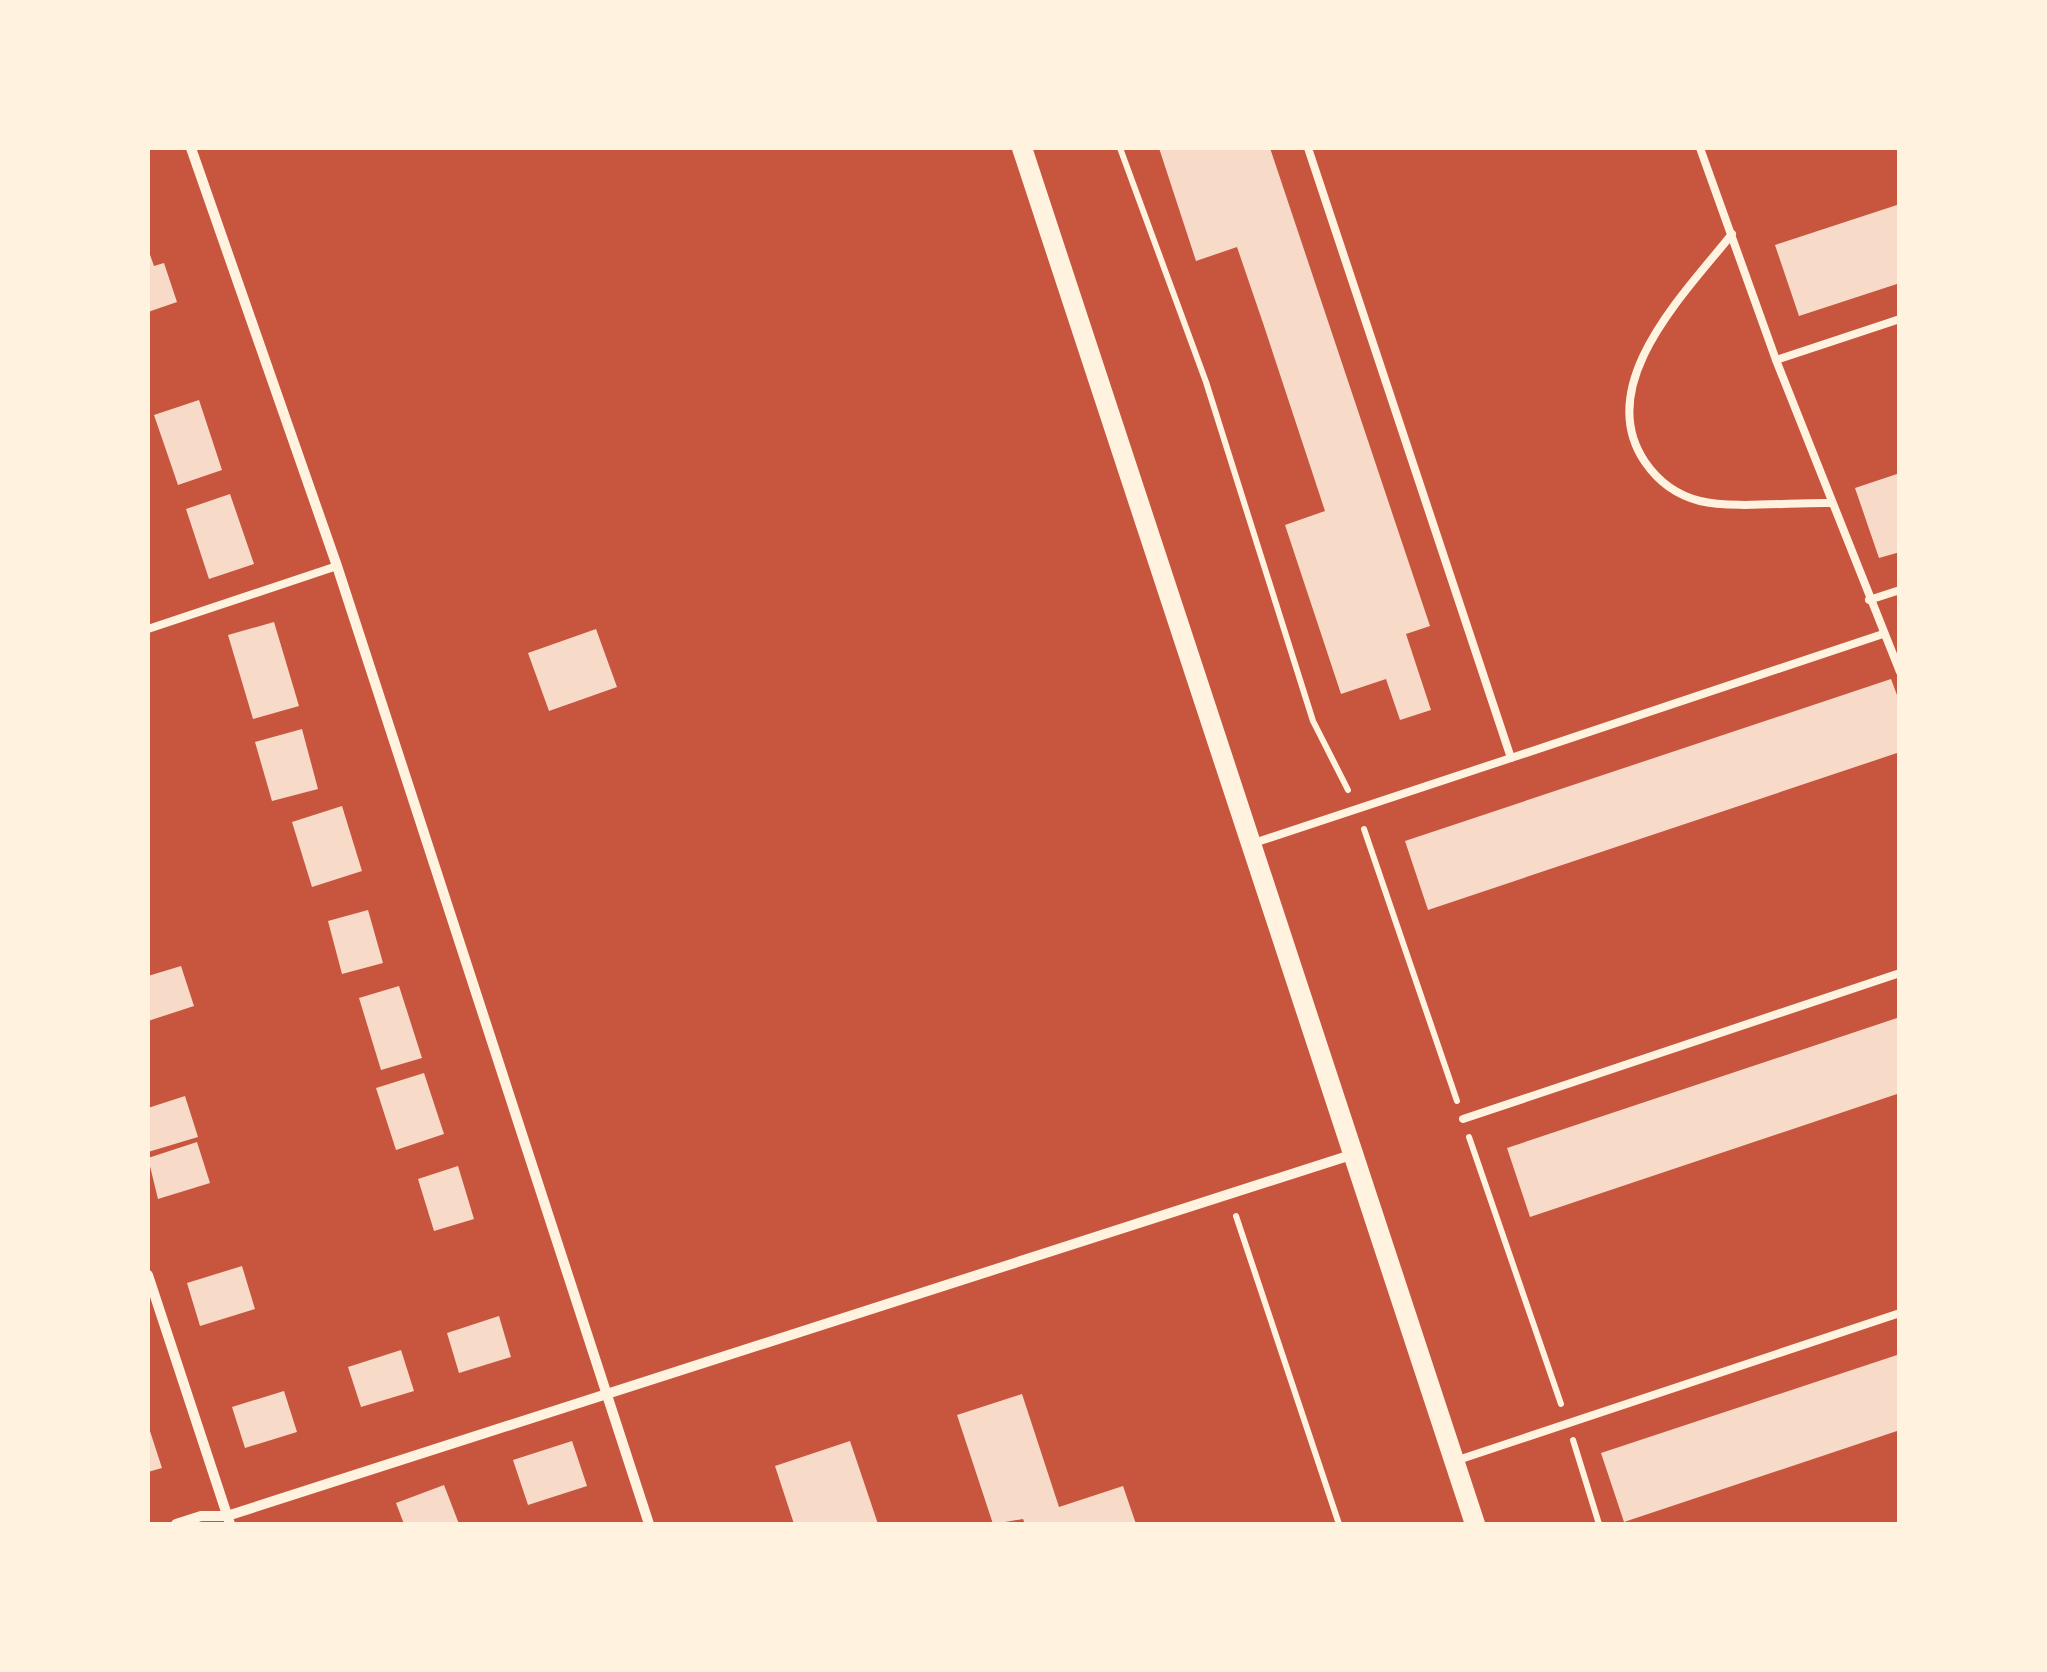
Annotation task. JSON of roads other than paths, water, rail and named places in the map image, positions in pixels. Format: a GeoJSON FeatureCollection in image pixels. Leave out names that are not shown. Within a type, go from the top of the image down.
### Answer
{"type":"FeatureCollection","features":[{"type":"Feature","properties":{"kind":"main road"},"geometry":{"type":"LineString","coordinates":[[1022,148],[1475,1524]]}},
{"type":"Feature","properties":{"kind":"street"},"geometry":{"type":"LineString","coordinates":[[192,148],[337,566],[649,1524]]}},
{"type":"Feature","properties":{"kind":"street"},"geometry":{"type":"LineString","coordinates":[[176,1524],[201,1516],[229,1520],[1351,1156]]}},
{"type":"Feature","properties":{"kind":"street"},"geometry":{"type":"LineString","coordinates":[[148,1275],[229,1520]]}},
{"type":"Feature","properties":{"kind":"lane"},"geometry":{"type":"LineString","coordinates":[[1308,148],[1511,758]]}},
{"type":"Feature","properties":{"kind":"lane"},"geometry":{"type":"LineString","coordinates":[[1700,148],[1776,360],[1900,672]]}},
{"type":"Feature","properties":{"kind":"lane"},"geometry":{"type":"LineString","coordinates":[[1732,234],[1660,325],[1632,385],[1632,443],[1658,482],[1701,501],[1831,503]]}},
{"type":"Feature","properties":{"kind":"lane"},"geometry":{"type":"LineString","coordinates":[[1776,360],[1900,318]]}},
{"type":"Feature","properties":{"kind":"lane"},"geometry":{"type":"LineString","coordinates":[[148,629],[337,566]]}},
{"type":"Feature","properties":{"kind":"lane"},"geometry":{"type":"LineString","coordinates":[[1869,600],[1900,590]]}},
{"type":"Feature","properties":{"kind":"lane"},"geometry":{"type":"LineString","coordinates":[[1250,844],[1883,634]]}},
{"type":"Feature","properties":{"kind":"lane"},"geometry":{"type":"LineString","coordinates":[[1463,1119],[1900,974]]}},
{"type":"Feature","properties":{"kind":"lane"},"geometry":{"type":"LineString","coordinates":[[1454,1462],[1900,1313]]}}]}
